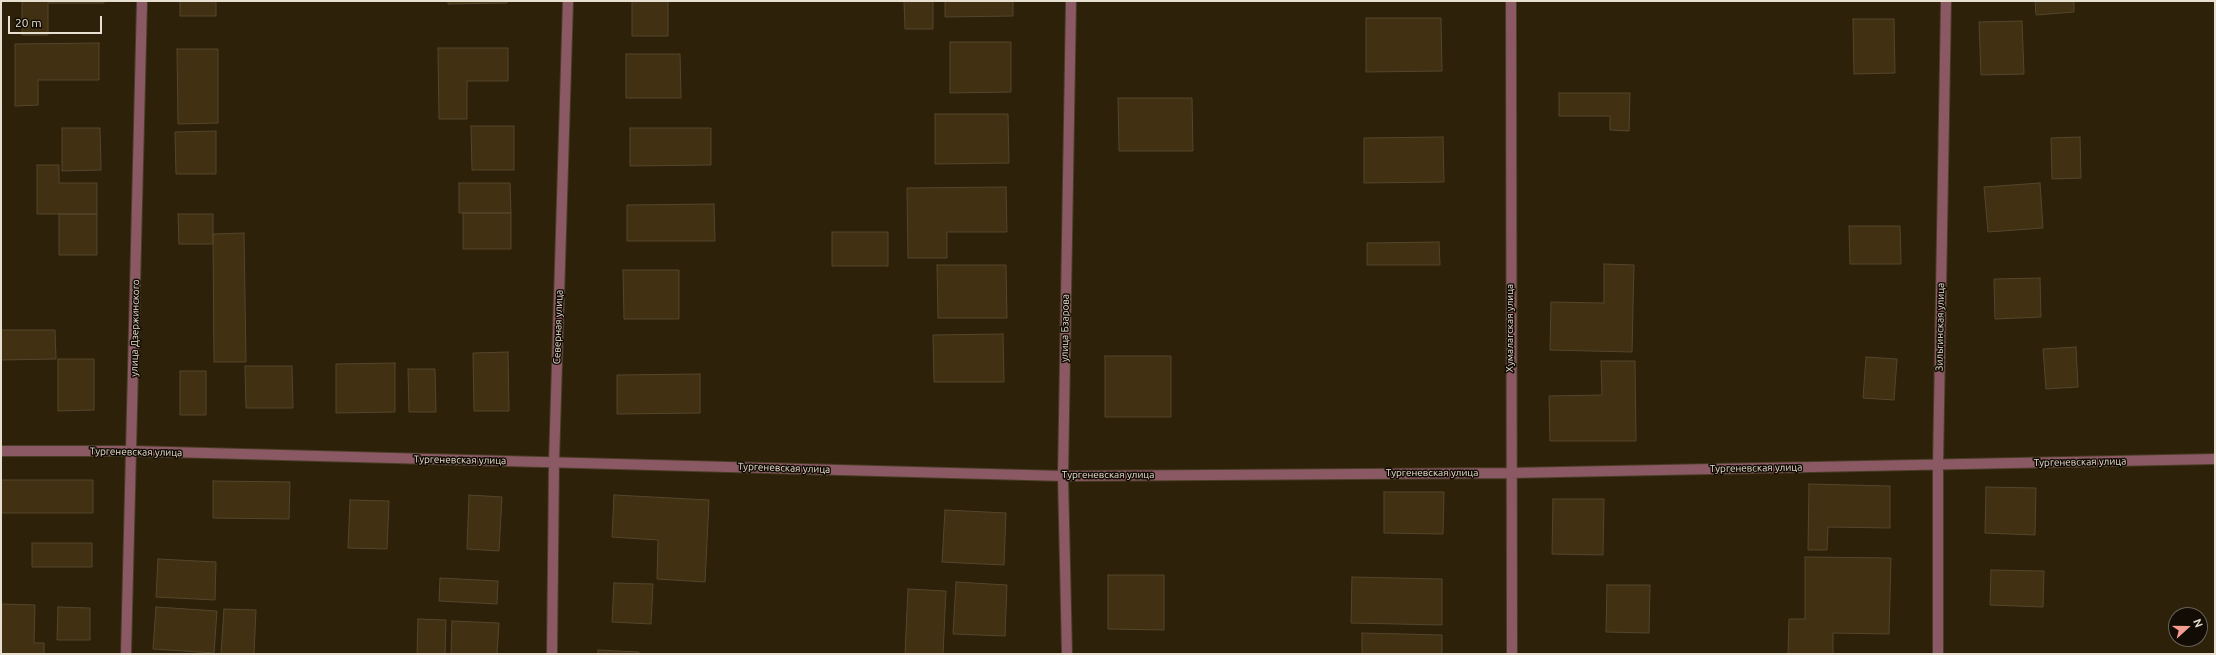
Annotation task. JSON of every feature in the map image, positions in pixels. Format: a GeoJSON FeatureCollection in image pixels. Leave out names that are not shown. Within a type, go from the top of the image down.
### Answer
{"type":"FeatureCollection","features":[{"type":"Feature","properties":{"kind":"street","name":"улица Дзержинского"},"geometry":{"type":"LineString","coordinates":[[126,654],[142,1]]}},
{"type":"Feature","properties":{"kind":"street","name":"Северная улица"},"geometry":{"type":"LineString","coordinates":[[552,654],[554,462],[568,1]]}},
{"type":"Feature","properties":{"kind":"street","name":"улица Бзарова"},"geometry":{"type":"LineString","coordinates":[[1066,654],[1063,476],[1071,1]]}},
{"type":"Feature","properties":{"kind":"street","name":"Хумалагская улица"},"geometry":{"type":"LineString","coordinates":[[1511,1],[1510,473],[1512,654]]}},
{"type":"Feature","properties":{"kind":"street","name":"Зильгинская улица"},"geometry":{"type":"LineString","coordinates":[[1938,654],[1938,465],[1946,1]]}},
{"type":"Feature","properties":{"kind":"street","name":"Тургеневская улица"},"geometry":{"type":"LineString","coordinates":[[1,451],[132,451],[1063,476],[1510,473],[2215,459]]}},
{"type":"Feature","properties":{"kind":"building"},"geometry":{"type":"Polygon","coordinates":[[[22,1],[104,1],[104,3],[48,3],[48,35],[22,35],[22,1]]]}},
{"type":"Feature","properties":{"kind":"building"},"geometry":{"type":"Polygon","coordinates":[[[180,1],[216,1],[216,16],[180,16],[180,1]]]}},
{"type":"Feature","properties":{"kind":"building"},"geometry":{"type":"Polygon","coordinates":[[[448,1],[507,1],[507,3],[448,4],[448,1]]]}},
{"type":"Feature","properties":{"kind":"building"},"geometry":{"type":"Polygon","coordinates":[[[632,1],[668,1],[668,36],[632,36],[632,1]]]}},
{"type":"Feature","properties":{"kind":"building"},"geometry":{"type":"Polygon","coordinates":[[[904,1],[933,1],[933,29],[905,29],[904,1]]]}},
{"type":"Feature","properties":{"kind":"building"},"geometry":{"type":"Polygon","coordinates":[[[945,1],[1013,1],[1013,16],[945,17],[945,1]]]}},
{"type":"Feature","properties":{"kind":"building"},"geometry":{"type":"Polygon","coordinates":[[[2035,1],[2074,1],[2074,12],[2036,15],[2035,1]]]}},
{"type":"Feature","properties":{"kind":"building"},"geometry":{"type":"Polygon","coordinates":[[[1366,18],[1441,18],[1442,71],[1366,72],[1366,18]]]}},
{"type":"Feature","properties":{"kind":"building"},"geometry":{"type":"Polygon","coordinates":[[[1853,19],[1894,19],[1895,73],[1854,74],[1853,19]]]}},
{"type":"Feature","properties":{"kind":"building"},"geometry":{"type":"Polygon","coordinates":[[[2022,21],[2024,74],[1981,75],[1979,22],[2022,21]]]}},
{"type":"Feature","properties":{"kind":"building"},"geometry":{"type":"Polygon","coordinates":[[[950,42],[1011,42],[1011,92],[950,93],[950,42]]]}},
{"type":"Feature","properties":{"kind":"building"},"geometry":{"type":"Polygon","coordinates":[[[99,43],[99,80],[38,80],[38,105],[15,106],[15,44],[99,43]]]}},
{"type":"Feature","properties":{"kind":"building"},"geometry":{"type":"Polygon","coordinates":[[[438,48],[508,48],[508,81],[467,81],[467,119],[439,119],[438,48]]]}},
{"type":"Feature","properties":{"kind":"building"},"geometry":{"type":"Polygon","coordinates":[[[177,49],[218,49],[218,123],[178,124],[177,49]]]}},
{"type":"Feature","properties":{"kind":"building"},"geometry":{"type":"Polygon","coordinates":[[[626,54],[680,54],[681,98],[626,98],[626,54]]]}},
{"type":"Feature","properties":{"kind":"building"},"geometry":{"type":"Polygon","coordinates":[[[1559,93],[1630,93],[1629,131],[1610,130],[1610,116],[1559,116],[1559,93]]]}},
{"type":"Feature","properties":{"kind":"building"},"geometry":{"type":"Polygon","coordinates":[[[1118,98],[1192,98],[1193,151],[1119,151],[1118,98]]]}},
{"type":"Feature","properties":{"kind":"building"},"geometry":{"type":"Polygon","coordinates":[[[935,114],[1008,114],[1009,163],[935,164],[935,114]]]}},
{"type":"Feature","properties":{"kind":"building"},"geometry":{"type":"Polygon","coordinates":[[[471,126],[514,126],[514,170],[472,170],[471,126]]]}},
{"type":"Feature","properties":{"kind":"building"},"geometry":{"type":"Polygon","coordinates":[[[62,128],[100,128],[101,170],[62,171],[62,128]]]}},
{"type":"Feature","properties":{"kind":"building"},"geometry":{"type":"Polygon","coordinates":[[[630,128],[711,128],[711,165],[630,166],[630,128]]]}},
{"type":"Feature","properties":{"kind":"building"},"geometry":{"type":"Polygon","coordinates":[[[216,131],[216,174],[176,174],[175,132],[216,131]]]}},
{"type":"Feature","properties":{"kind":"building"},"geometry":{"type":"Polygon","coordinates":[[[1443,137],[1444,182],[1364,183],[1364,138],[1443,137]]]}},
{"type":"Feature","properties":{"kind":"building"},"geometry":{"type":"Polygon","coordinates":[[[2080,137],[2081,178],[2052,179],[2051,138],[2080,137]]]}},
{"type":"Feature","properties":{"kind":"building"},"geometry":{"type":"Polygon","coordinates":[[[37,165],[59,165],[59,183],[97,183],[97,214],[37,214],[37,165]]]}},
{"type":"Feature","properties":{"kind":"building"},"geometry":{"type":"Polygon","coordinates":[[[459,183],[510,183],[511,213],[459,213],[459,183]]]}},
{"type":"Feature","properties":{"kind":"building"},"geometry":{"type":"Polygon","coordinates":[[[2040,183],[2043,228],[1988,232],[1984,187],[2040,183]]]}},
{"type":"Feature","properties":{"kind":"building"},"geometry":{"type":"Polygon","coordinates":[[[1006,187],[1007,232],[947,232],[947,258],[908,258],[907,188],[1006,187]]]}},
{"type":"Feature","properties":{"kind":"building"},"geometry":{"type":"Polygon","coordinates":[[[714,204],[715,241],[627,241],[627,205],[714,204]]]}},
{"type":"Feature","properties":{"kind":"building"},"geometry":{"type":"Polygon","coordinates":[[[463,213],[511,213],[511,249],[463,249],[463,213]]]}},
{"type":"Feature","properties":{"kind":"building"},"geometry":{"type":"Polygon","coordinates":[[[59,214],[97,214],[97,255],[59,255],[59,214]]]}},
{"type":"Feature","properties":{"kind":"building"},"geometry":{"type":"Polygon","coordinates":[[[178,214],[213,214],[213,244],[179,244],[178,214]]]}},
{"type":"Feature","properties":{"kind":"building"},"geometry":{"type":"Polygon","coordinates":[[[1849,226],[1900,226],[1901,264],[1850,264],[1849,226]]]}},
{"type":"Feature","properties":{"kind":"building"},"geometry":{"type":"Polygon","coordinates":[[[832,232],[888,232],[888,266],[832,266],[832,232]]]}},
{"type":"Feature","properties":{"kind":"building"},"geometry":{"type":"Polygon","coordinates":[[[244,233],[246,362],[214,362],[213,234],[244,233]]]}},
{"type":"Feature","properties":{"kind":"building"},"geometry":{"type":"Polygon","coordinates":[[[1439,242],[1440,265],[1367,265],[1367,243],[1439,242]]]}},
{"type":"Feature","properties":{"kind":"building"},"geometry":{"type":"Polygon","coordinates":[[[1604,264],[1634,265],[1632,352],[1550,350],[1551,302],[1604,303],[1604,264]]]}},
{"type":"Feature","properties":{"kind":"building"},"geometry":{"type":"Polygon","coordinates":[[[937,265],[1006,265],[1007,318],[938,318],[937,265]]]}},
{"type":"Feature","properties":{"kind":"building"},"geometry":{"type":"Polygon","coordinates":[[[623,270],[679,270],[679,319],[624,319],[623,270]]]}},
{"type":"Feature","properties":{"kind":"building"},"geometry":{"type":"Polygon","coordinates":[[[2040,278],[2041,317],[1995,319],[1994,279],[2040,278]]]}},
{"type":"Feature","properties":{"kind":"building"},"geometry":{"type":"Polygon","coordinates":[[[1,330],[55,330],[56,359],[1,360],[1,330]]]}},
{"type":"Feature","properties":{"kind":"building"},"geometry":{"type":"Polygon","coordinates":[[[1003,334],[1004,382],[934,382],[933,335],[1003,334]]]}},
{"type":"Feature","properties":{"kind":"building"},"geometry":{"type":"Polygon","coordinates":[[[2076,347],[2078,387],[2046,389],[2043,349],[2076,347]]]}},
{"type":"Feature","properties":{"kind":"building"},"geometry":{"type":"Polygon","coordinates":[[[508,352],[509,411],[474,411],[473,353],[508,352]]]}},
{"type":"Feature","properties":{"kind":"building"},"geometry":{"type":"Polygon","coordinates":[[[1105,356],[1171,356],[1171,417],[1105,417],[1105,356]]]}},
{"type":"Feature","properties":{"kind":"building"},"geometry":{"type":"Polygon","coordinates":[[[1866,357],[1897,359],[1894,400],[1863,398],[1866,357]]]}},
{"type":"Feature","properties":{"kind":"building"},"geometry":{"type":"Polygon","coordinates":[[[58,359],[94,359],[94,410],[58,411],[58,359]]]}},
{"type":"Feature","properties":{"kind":"building"},"geometry":{"type":"Polygon","coordinates":[[[1601,361],[1635,361],[1636,441],[1550,441],[1549,396],[1602,395],[1601,361]]]}},
{"type":"Feature","properties":{"kind":"building"},"geometry":{"type":"Polygon","coordinates":[[[395,363],[395,412],[336,413],[336,364],[395,363]]]}},
{"type":"Feature","properties":{"kind":"building"},"geometry":{"type":"Polygon","coordinates":[[[245,366],[292,366],[293,408],[246,408],[245,366]]]}},
{"type":"Feature","properties":{"kind":"building"},"geometry":{"type":"Polygon","coordinates":[[[408,369],[435,369],[436,412],[409,412],[408,369]]]}},
{"type":"Feature","properties":{"kind":"building"},"geometry":{"type":"Polygon","coordinates":[[[180,371],[206,371],[206,415],[180,415],[180,371]]]}},
{"type":"Feature","properties":{"kind":"building"},"geometry":{"type":"Polygon","coordinates":[[[700,374],[700,413],[617,414],[617,375],[700,374]]]}},
{"type":"Feature","properties":{"kind":"building"},"geometry":{"type":"Polygon","coordinates":[[[1,480],[93,480],[93,513],[1,513],[1,480]]]}},
{"type":"Feature","properties":{"kind":"building"},"geometry":{"type":"Polygon","coordinates":[[[213,481],[290,482],[289,519],[213,518],[213,481]]]}},
{"type":"Feature","properties":{"kind":"building"},"geometry":{"type":"Polygon","coordinates":[[[1809,484],[1890,486],[1890,528],[1828,527],[1827,550],[1808,550],[1809,484]]]}},
{"type":"Feature","properties":{"kind":"building"},"geometry":{"type":"Polygon","coordinates":[[[1986,487],[2036,488],[2035,535],[1985,533],[1986,487]]]}},
{"type":"Feature","properties":{"kind":"building"},"geometry":{"type":"Polygon","coordinates":[[[1384,492],[1444,492],[1443,534],[1384,533],[1384,492]]]}},
{"type":"Feature","properties":{"kind":"building"},"geometry":{"type":"Polygon","coordinates":[[[469,495],[502,497],[499,551],[467,549],[469,495]]]}},
{"type":"Feature","properties":{"kind":"building"},"geometry":{"type":"Polygon","coordinates":[[[614,495],[709,500],[705,582],[657,579],[658,540],[612,537],[614,495]]]}},
{"type":"Feature","properties":{"kind":"building"},"geometry":{"type":"Polygon","coordinates":[[[1553,499],[1604,499],[1603,555],[1552,554],[1553,499]]]}},
{"type":"Feature","properties":{"kind":"building"},"geometry":{"type":"Polygon","coordinates":[[[350,500],[389,501],[387,549],[348,548],[350,500]]]}},
{"type":"Feature","properties":{"kind":"building"},"geometry":{"type":"Polygon","coordinates":[[[945,510],[1006,513],[1004,565],[942,562],[945,510]]]}},
{"type":"Feature","properties":{"kind":"building"},"geometry":{"type":"Polygon","coordinates":[[[32,543],[92,543],[92,567],[32,567],[32,543]]]}},
{"type":"Feature","properties":{"kind":"building"},"geometry":{"type":"Polygon","coordinates":[[[1805,557],[1891,558],[1889,634],[1833,633],[1833,654],[1788,654],[1789,619],[1805,619],[1805,557]]]}},
{"type":"Feature","properties":{"kind":"building"},"geometry":{"type":"Polygon","coordinates":[[[158,559],[216,562],[215,600],[156,597],[158,559]]]}},
{"type":"Feature","properties":{"kind":"building"},"geometry":{"type":"Polygon","coordinates":[[[1991,570],[2044,571],[2043,607],[1990,605],[1991,570]]]}},
{"type":"Feature","properties":{"kind":"building"},"geometry":{"type":"Polygon","coordinates":[[[1108,575],[1164,575],[1164,630],[1108,629],[1108,575]]]}},
{"type":"Feature","properties":{"kind":"building"},"geometry":{"type":"Polygon","coordinates":[[[1352,577],[1442,579],[1442,625],[1351,623],[1352,577]]]}},
{"type":"Feature","properties":{"kind":"building"},"geometry":{"type":"Polygon","coordinates":[[[440,578],[498,581],[497,604],[439,601],[440,578]]]}},
{"type":"Feature","properties":{"kind":"building"},"geometry":{"type":"Polygon","coordinates":[[[956,582],[1007,585],[1005,636],[953,634],[956,582]]]}},
{"type":"Feature","properties":{"kind":"building"},"geometry":{"type":"Polygon","coordinates":[[[614,583],[653,584],[651,624],[612,622],[614,583]]]}},
{"type":"Feature","properties":{"kind":"building"},"geometry":{"type":"Polygon","coordinates":[[[1607,585],[1650,585],[1649,633],[1606,632],[1607,585]]]}},
{"type":"Feature","properties":{"kind":"building"},"geometry":{"type":"Polygon","coordinates":[[[908,589],[946,591],[943,654],[905,654],[908,589]]]}},
{"type":"Feature","properties":{"kind":"building"},"geometry":{"type":"Polygon","coordinates":[[[2,604],[35,605],[34,643],[44,643],[44,654],[1,654],[2,604]]]}},
{"type":"Feature","properties":{"kind":"building"},"geometry":{"type":"Polygon","coordinates":[[[58,607],[90,608],[90,640],[57,640],[58,607]]]}},
{"type":"Feature","properties":{"kind":"building"},"geometry":{"type":"Polygon","coordinates":[[[156,607],[217,611],[214,653],[153,649],[156,607]]]}},
{"type":"Feature","properties":{"kind":"building"},"geometry":{"type":"Polygon","coordinates":[[[224,609],[256,610],[254,654],[221,654],[224,609]]]}},
{"type":"Feature","properties":{"kind":"building"},"geometry":{"type":"Polygon","coordinates":[[[418,619],[446,620],[445,654],[417,654],[418,619]]]}},
{"type":"Feature","properties":{"kind":"building"},"geometry":{"type":"Polygon","coordinates":[[[452,621],[499,623],[497,654],[451,654],[452,621]]]}},
{"type":"Feature","properties":{"kind":"building"},"geometry":{"type":"Polygon","coordinates":[[[1362,633],[1442,635],[1442,654],[1362,654],[1362,633]]]}},
{"type":"Feature","properties":{"kind":"building"},"geometry":{"type":"Polygon","coordinates":[[[598,650],[639,652],[639,654],[598,654],[598,650]]]}}]}
